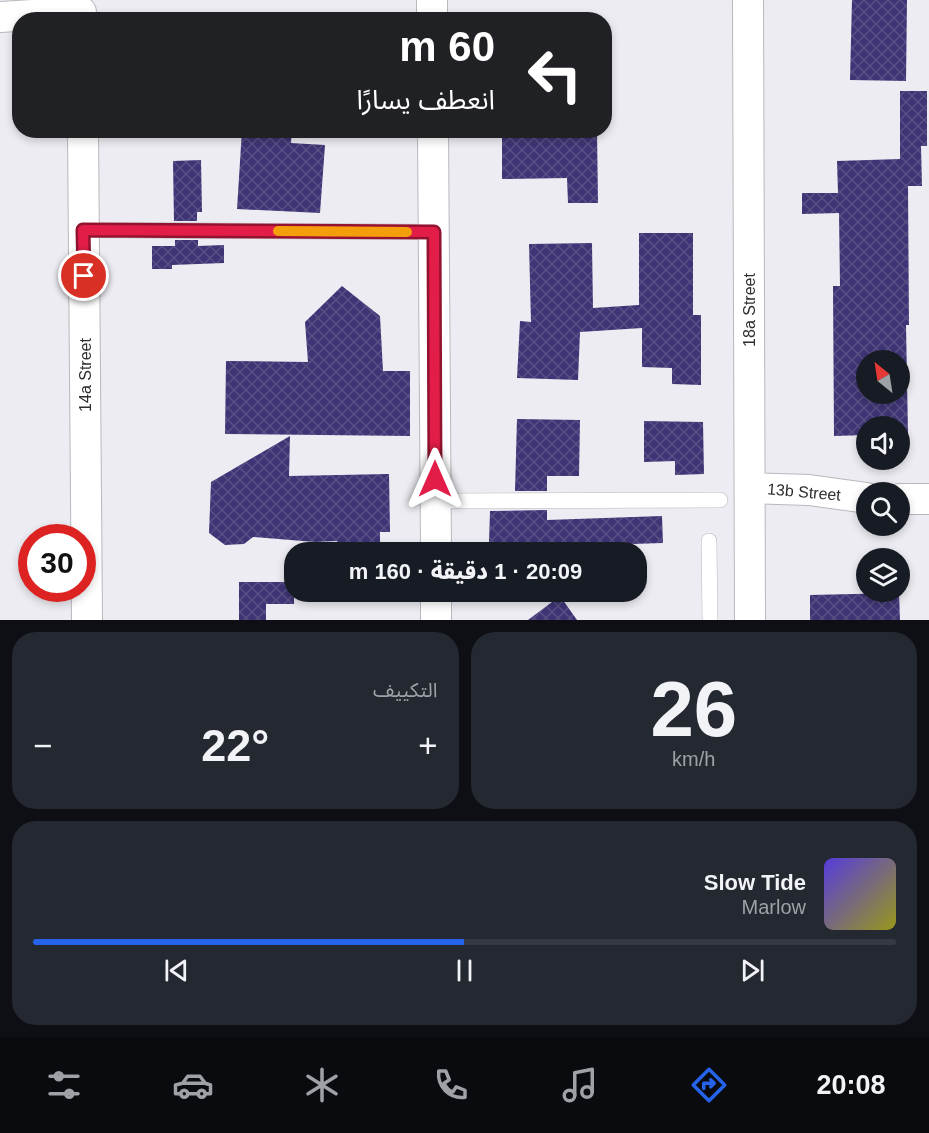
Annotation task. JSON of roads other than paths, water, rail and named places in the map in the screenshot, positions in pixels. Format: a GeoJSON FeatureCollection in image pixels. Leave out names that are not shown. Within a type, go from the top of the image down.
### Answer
{"type":"FeatureCollection","features":[{"type":"Feature","properties":{"kind":"street","name":"18a Street"},"geometry":{"type":"LineString","coordinates":[[748,0],[750,620]]}},
{"type":"Feature","properties":{"kind":"street"},"geometry":{"type":"LineString","coordinates":[[58,12],[81,10]]}},
{"type":"Feature","properties":{"kind":"street","name":"14a Street"},"geometry":{"type":"LineString","coordinates":[[82,138],[87,620]]}},
{"type":"Feature","properties":{"kind":"street"},"geometry":{"type":"LineString","coordinates":[[433,138],[436,542]]}},
{"type":"Feature","properties":{"kind":"street","name":"13b Street"},"geometry":{"type":"LineString","coordinates":[[750,498],[808,490],[856,497]]}},
{"type":"Feature","properties":{"kind":"street"},"geometry":{"type":"LineString","coordinates":[[910,499],[929,499]]}},
{"type":"Feature","properties":{"kind":"street"},"geometry":{"type":"LineString","coordinates":[[436,602],[436,620]]}},
{"type":"Feature","properties":{"kind":"lane"},"geometry":{"type":"LineString","coordinates":[[83,230],[434,232]]}},
{"type":"Feature","properties":{"kind":"lane"},"geometry":{"type":"LineString","coordinates":[[436,501],[720,500]]}},
{"type":"Feature","properties":{"kind":"lane"},"geometry":{"type":"LineString","coordinates":[[709,541],[710,620]]}}]}
